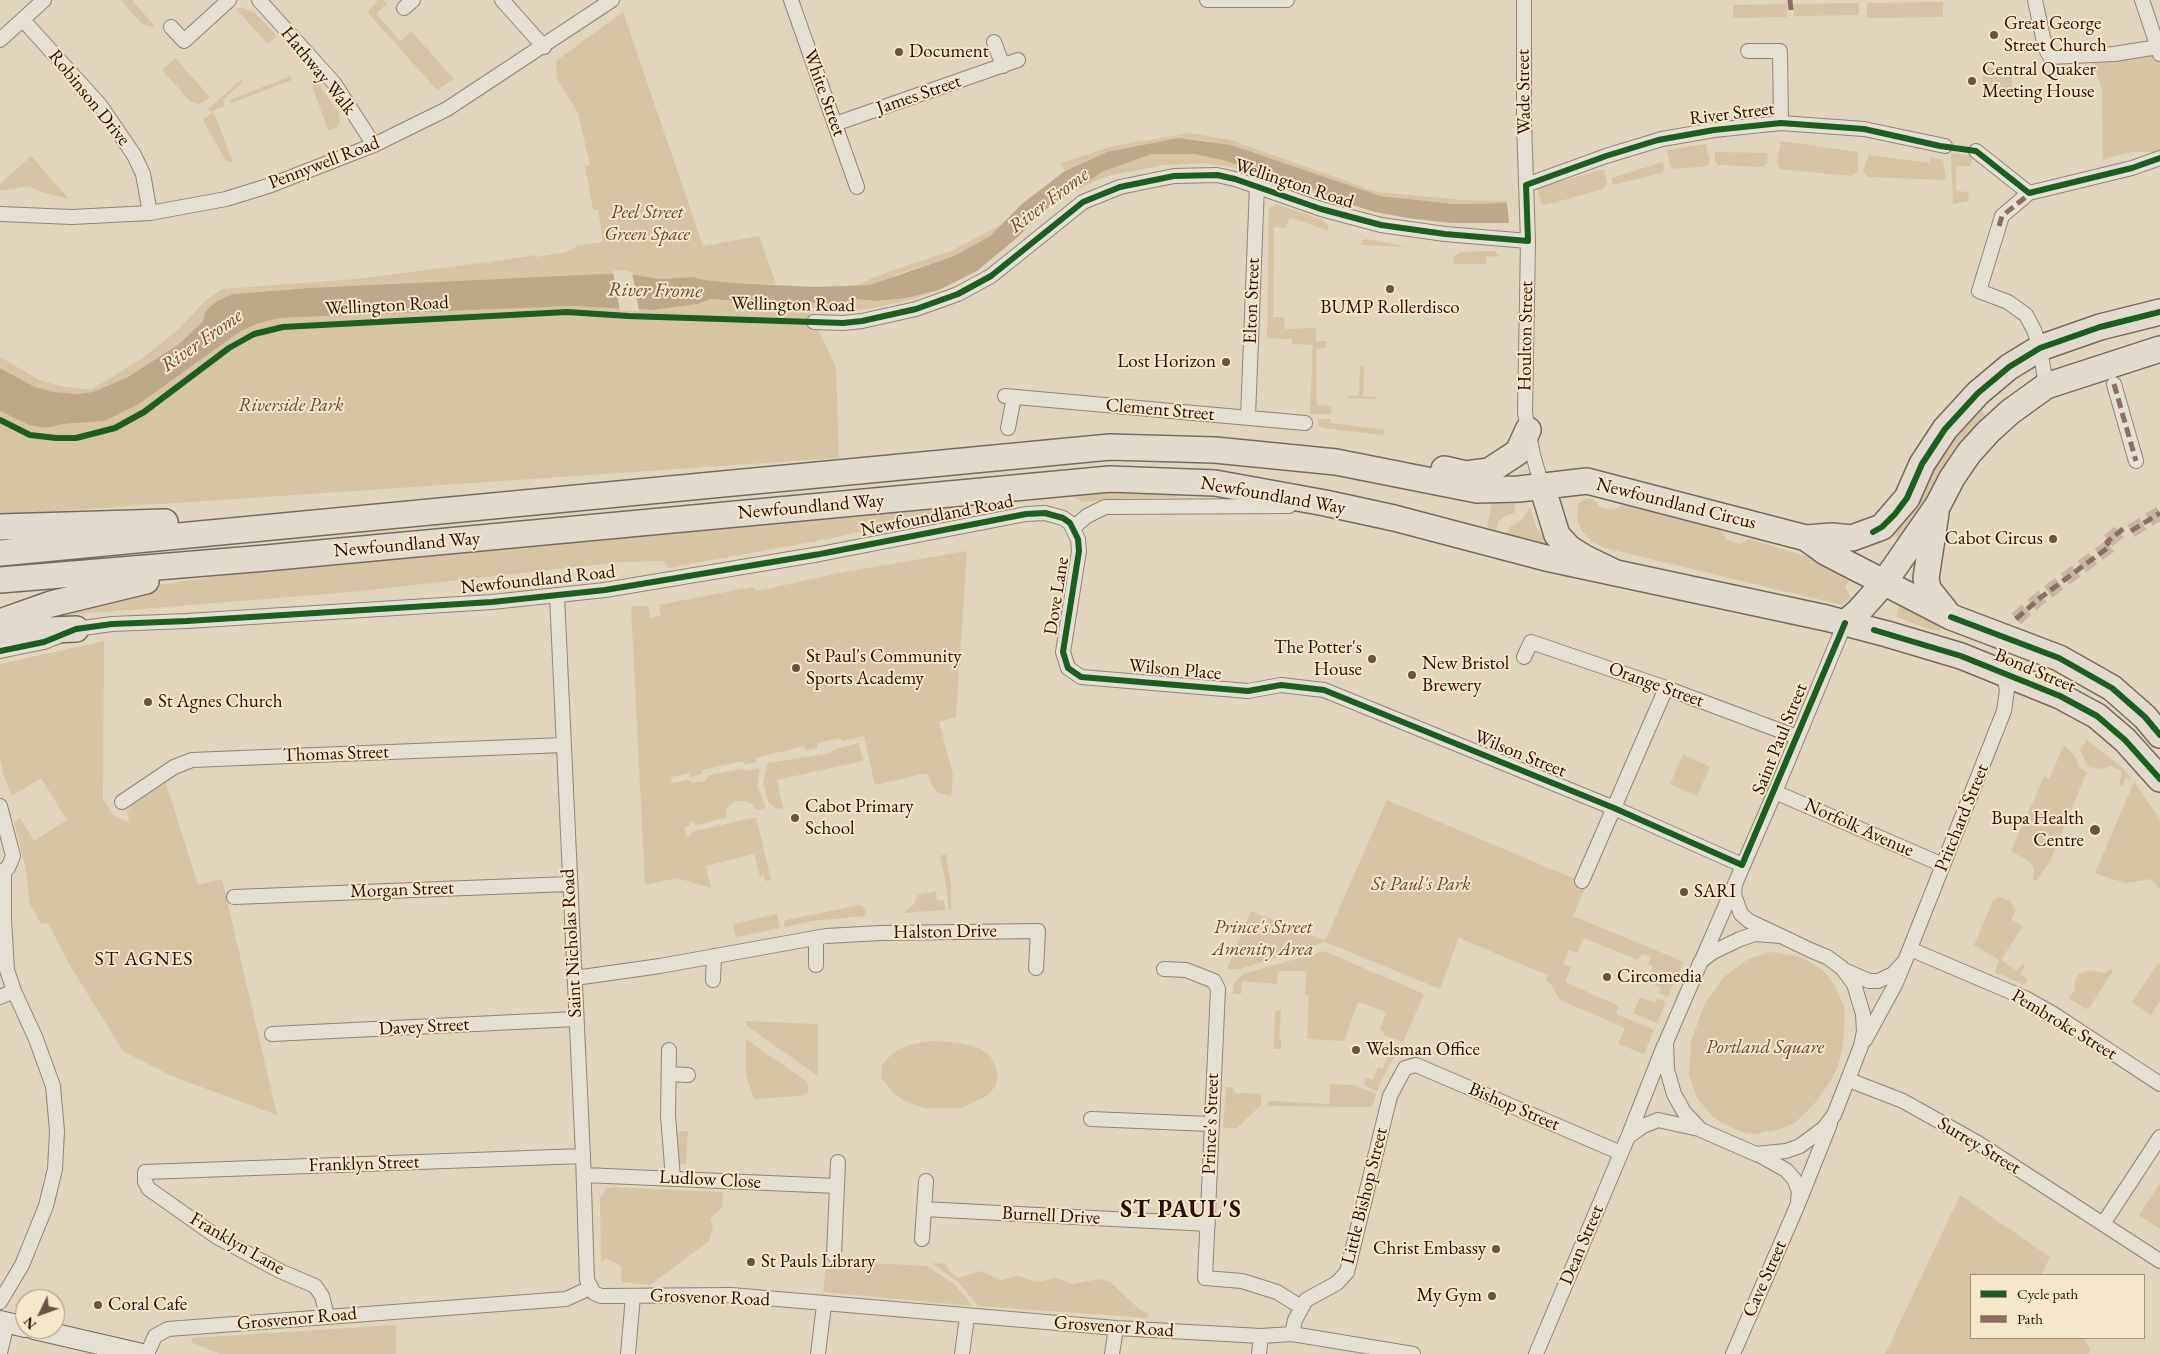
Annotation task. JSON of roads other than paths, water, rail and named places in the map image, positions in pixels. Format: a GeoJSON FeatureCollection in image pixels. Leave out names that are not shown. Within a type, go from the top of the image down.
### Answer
{"type":"FeatureCollection","features":[{"type":"Feature","properties":{"kind":"highway"},"geometry":{"type":"LineString","coordinates":[[1806,538],[1832,536],[1852,538],[1882,527],[1907,498],[1922,464],[1945,429],[1978,393],[2009,367],[2040,348],[2100,327],[2160,312]]}},
{"type":"Feature","properties":{"kind":"highway"},"geometry":{"type":"LineString","coordinates":[[1542,486],[1557,535],[1569,548],[1584,558],[1616,574],[1845,623],[1858,612],[1883,584],[1938,506],[1960,466],[1988,432],[2010,412],[2046,386],[2160,348]]}},
{"type":"Feature","properties":{"kind":"highway"},"geometry":{"type":"LineString","coordinates":[[1336,462],[1380,455],[1466,474],[1489,471],[1518,452],[1528,430]]}},
{"type":"Feature","properties":{"kind":"highway","name":"Newfoundland Way"},"geometry":{"type":"LineString","coordinates":[[373,518],[1110,447],[1215,450],[1336,462],[1477,490],[1542,486]]}},
{"type":"Feature","properties":{"kind":"highway","name":"Newfoundland Way"},"geometry":{"type":"LineString","coordinates":[[266,558],[1110,479],[1215,483],[1325,503],[1394,518],[1546,558],[1616,574]]}},
{"type":"Feature","properties":{"kind":"highway","name":"Newfoundland Circus"},"geometry":{"type":"LineString","coordinates":[[1542,486],[1587,481],[1806,538],[1827,553],[1883,584]]}},
{"type":"Feature","properties":{"kind":"highway"},"geometry":{"type":"LineString","coordinates":[[1938,506],[1926,578],[1928,589],[1951,617]]}},
{"type":"Feature","properties":{"kind":"highway"},"geometry":{"type":"LineString","coordinates":[[0,526],[373,518]]}},
{"type":"Feature","properties":{"kind":"highway"},"geometry":{"type":"LineString","coordinates":[[0,553],[373,518]]}},
{"type":"Feature","properties":{"kind":"highway"},"geometry":{"type":"LineString","coordinates":[[0,580],[266,558]]}},
{"type":"Feature","properties":{"kind":"highway"},"geometry":{"type":"LineString","coordinates":[[0,622],[51,604],[130,584],[266,558]]}},
{"type":"Feature","properties":{"kind":"highway","name":"Bond Street"},"geometry":{"type":"LineString","coordinates":[[1883,584],[1951,617],[2058,658],[2112,688],[2146,717],[2160,735]]}},
{"type":"Feature","properties":{"kind":"highway","name":"Bond Street"},"geometry":{"type":"LineString","coordinates":[[1845,623],[1961,656],[2060,696],[2097,716],[2125,740],[2160,779]]}},
{"type":"Feature","properties":{"kind":"highway"},"geometry":{"type":"LineString","coordinates":[[0,632],[76,628]]}},
{"type":"Feature","properties":{"kind":"main road"},"geometry":{"type":"LineString","coordinates":[[65,1336],[142,1354]]}},
{"type":"Feature","properties":{"kind":"street"},"geometry":{"type":"LineString","coordinates":[[0,40],[44,0]]}},
{"type":"Feature","properties":{"kind":"street"},"geometry":{"type":"LineString","coordinates":[[171,26],[184,41],[230,0]]}},
{"type":"Feature","properties":{"kind":"street","name":"Hathway Walk"},"geometry":{"type":"LineString","coordinates":[[259,0],[334,83],[374,145]]}},
{"type":"Feature","properties":{"kind":"street"},"geometry":{"type":"LineString","coordinates":[[502,0],[544,47]]}},
{"type":"Feature","properties":{"kind":"street","name":"Pennywell Road"},"geometry":{"type":"LineString","coordinates":[[0,214],[72,218],[150,213],[196,206],[244,194],[374,145],[447,109],[544,47],[612,0]]}},
{"type":"Feature","properties":{"kind":"street","name":"White Street"},"geometry":{"type":"LineString","coordinates":[[791,0],[857,187]]}},
{"type":"Feature","properties":{"kind":"street"},"geometry":{"type":"LineString","coordinates":[[1207,0],[1287,0]]}},
{"type":"Feature","properties":{"kind":"street","name":"Wade Street"},"geometry":{"type":"LineString","coordinates":[[1524,0],[1526,184]]}},
{"type":"Feature","properties":{"kind":"street"},"geometry":{"type":"LineString","coordinates":[[2035,0],[2045,47],[2050,57],[2159,51],[2142,0]]}},
{"type":"Feature","properties":{"kind":"street","name":"Robinson Drive"},"geometry":{"type":"LineString","coordinates":[[23,20],[100,105],[134,155],[143,174],[150,213]]}},
{"type":"Feature","properties":{"kind":"street"},"geometry":{"type":"LineString","coordinates":[[994,42],[1003,66]]}},
{"type":"Feature","properties":{"kind":"street"},"geometry":{"type":"LineString","coordinates":[[1748,51],[1780,51],[1781,123]]}},
{"type":"Feature","properties":{"kind":"street","name":"James Street"},"geometry":{"type":"LineString","coordinates":[[835,124],[1018,60]]}},
{"type":"Feature","properties":{"kind":"street","name":"River Street"},"geometry":{"type":"LineString","coordinates":[[1526,184],[1662,139],[1710,130],[1781,123],[1864,129],[1945,146]]}},
{"type":"Feature","properties":{"kind":"street"},"geometry":{"type":"LineString","coordinates":[[1976,151],[2029,193]]}},
{"type":"Feature","properties":{"kind":"street"},"geometry":{"type":"LineString","coordinates":[[2046,386],[2040,348],[2034,330],[2026,315],[2008,302],[1979,291],[2002,216],[2029,193],[2132,168],[2160,158]]}},
{"type":"Feature","properties":{"kind":"street","name":"Wellington Road"},"geometry":{"type":"LineString","coordinates":[[814,322],[843,323],[862,321],[916,309],[958,294],[992,276],[1083,202],[1120,187],[1174,176],[1203,175],[1226,177],[1257,185],[1322,209],[1381,225],[1445,234],[1528,241]]}},
{"type":"Feature","properties":{"kind":"street","name":"Houlton Street"},"geometry":{"type":"LineString","coordinates":[[1526,184],[1528,241],[1525,387],[1528,430],[1542,486]]}},
{"type":"Feature","properties":{"kind":"street","name":"Elton Street"},"geometry":{"type":"LineString","coordinates":[[1248,417],[1257,185]]}},
{"type":"Feature","properties":{"kind":"street"},"geometry":{"type":"LineString","coordinates":[[2114,384],[2136,461]]}},
{"type":"Feature","properties":{"kind":"street","name":"Clement Street"},"geometry":{"type":"LineString","coordinates":[[1008,428],[1010,396],[1305,423]]}},
{"type":"Feature","properties":{"kind":"street"},"geometry":{"type":"LineString","coordinates":[[1074,527],[1096,510],[1118,505],[1286,506],[1325,503]]}},
{"type":"Feature","properties":{"kind":"street","name":"Newfoundland Road"},"geometry":{"type":"LineString","coordinates":[[0,651],[44,642],[76,628],[112,624],[187,621],[557,596],[605,590],[820,554],[1026,514],[1053,515],[1063,518],[1074,527]]}},
{"type":"Feature","properties":{"kind":"street","name":"Dove Lane"},"geometry":{"type":"LineString","coordinates":[[1068,668],[1064,652],[1079,551],[1074,527]]}},
{"type":"Feature","properties":{"kind":"street","name":"Saint Nicholas Road"},"geometry":{"type":"LineString","coordinates":[[557,596],[584,1175],[587,1280],[590,1288]]}},
{"type":"Feature","properties":{"kind":"street","name":"Saint Paul Street"},"geometry":{"type":"LineString","coordinates":[[1734,884],[1775,792],[1796,737],[1845,623]]}},
{"type":"Feature","properties":{"kind":"street","name":"Orange Street"},"geometry":{"type":"LineString","coordinates":[[1524,657],[1531,642],[1666,688],[1796,737]]}},
{"type":"Feature","properties":{"kind":"street","name":"Wilson Place"},"geometry":{"type":"LineString","coordinates":[[1068,668],[1081,677],[1248,691],[1281,685]]}},
{"type":"Feature","properties":{"kind":"street","name":"Pritchard Street"},"geometry":{"type":"LineString","coordinates":[[1907,955],[2004,711],[2007,690],[2003,673]]}},
{"type":"Feature","properties":{"kind":"street","name":"Wilson Street"},"geometry":{"type":"LineString","coordinates":[[1281,685],[1324,690],[1614,808],[1742,866]]}},
{"type":"Feature","properties":{"kind":"street"},"geometry":{"type":"LineString","coordinates":[[1582,881],[1666,688]]}},
{"type":"Feature","properties":{"kind":"street","name":"Thomas Street"},"geometry":{"type":"LineString","coordinates":[[122,802],[174,767],[192,760],[563,746]]}},
{"type":"Feature","properties":{"kind":"street","name":"Norfolk Avenue"},"geometry":{"type":"LineString","coordinates":[[1775,792],[1943,865]]}},
{"type":"Feature","properties":{"kind":"street"},"geometry":{"type":"LineString","coordinates":[[0,806],[13,856],[10,864],[2,871],[7,970],[14,991],[36,1039],[53,1086],[57,1130],[55,1169],[46,1206],[22,1265],[0,1302]]}},
{"type":"Feature","properties":{"kind":"street","name":"Morgan Street"},"geometry":{"type":"LineString","coordinates":[[234,897],[570,884]]}},
{"type":"Feature","properties":{"kind":"street"},"geometry":{"type":"LineString","coordinates":[[1734,884],[1734,895],[1741,914],[1748,921],[1827,957],[1842,968],[1869,981],[1878,981],[1893,974],[1907,955]]}},
{"type":"Feature","properties":{"kind":"street"},"geometry":{"type":"LineString","coordinates":[[1628,1137],[1666,1042],[1734,884]]}},
{"type":"Feature","properties":{"kind":"street","name":"Halston Drive"},"geometry":{"type":"LineString","coordinates":[[575,978],[816,938],[881,933],[1038,930],[1036,968]]}},
{"type":"Feature","properties":{"kind":"street"},"geometry":{"type":"LineString","coordinates":[[1701,961],[1713,952],[1755,934],[1781,936]]}},
{"type":"Feature","properties":{"kind":"street"},"geometry":{"type":"LineString","coordinates":[[816,938],[816,965]]}},
{"type":"Feature","properties":{"kind":"street"},"geometry":{"type":"LineString","coordinates":[[1861,1046],[1895,985],[1907,955]]}},
{"type":"Feature","properties":{"kind":"street","name":"Pembroke Street"},"geometry":{"type":"LineString","coordinates":[[1907,955],[2025,998],[2052,1013],[2160,1084]]}},
{"type":"Feature","properties":{"kind":"street"},"geometry":{"type":"LineString","coordinates":[[713,980],[714,956]]}},
{"type":"Feature","properties":{"kind":"street"},"geometry":{"type":"LineString","coordinates":[[1798,1204],[1849,1080],[1861,1046],[1864,1031],[1859,998],[1854,984],[1842,968]]}},
{"type":"Feature","properties":{"kind":"street","name":"Prince's Street"},"geometry":{"type":"LineString","coordinates":[[1164,969],[1186,970],[1208,978],[1217,984],[1205,1278],[1242,1281],[1277,1292],[1301,1307]]}},
{"type":"Feature","properties":{"kind":"street"},"geometry":{"type":"LineString","coordinates":[[0,997],[14,991]]}},
{"type":"Feature","properties":{"kind":"street","name":"Davey Street"},"geometry":{"type":"LineString","coordinates":[[272,1034],[576,1019]]}},
{"type":"Feature","properties":{"kind":"street"},"geometry":{"type":"LineString","coordinates":[[1666,1042],[1667,1070],[1674,1094],[1684,1112],[1702,1130]]}},
{"type":"Feature","properties":{"kind":"street"},"geometry":{"type":"LineString","coordinates":[[670,1050],[668,1116],[672,1178]]}},
{"type":"Feature","properties":{"kind":"street","name":"Bishop Street"},"geometry":{"type":"LineString","coordinates":[[1405,1068],[1416,1065],[1621,1153]]}},
{"type":"Feature","properties":{"kind":"street","name":"Little Bishop Street"},"geometry":{"type":"LineString","coordinates":[[1301,1307],[1306,1300],[1337,1283],[1347,1272],[1390,1096],[1405,1068]]}},
{"type":"Feature","properties":{"kind":"street"},"geometry":{"type":"LineString","coordinates":[[669,1074],[688,1075]]}},
{"type":"Feature","properties":{"kind":"street","name":"Surrey Street"},"geometry":{"type":"LineString","coordinates":[[1849,1080],[1903,1101],[1978,1143],[2160,1261]]}},
{"type":"Feature","properties":{"kind":"street"},"geometry":{"type":"LineString","coordinates":[[1756,1154],[1786,1151],[1800,1146],[1824,1128],[1834,1115]]}},
{"type":"Feature","properties":{"kind":"street"},"geometry":{"type":"LineString","coordinates":[[1091,1119],[1210,1124]]}},
{"type":"Feature","properties":{"kind":"street"},"geometry":{"type":"LineString","coordinates":[[1628,1137],[1643,1126],[1658,1120],[1702,1130],[1756,1154],[1786,1170],[1794,1179],[1798,1191],[1798,1204]]}},
{"type":"Feature","properties":{"kind":"street","name":"Dean Street"},"geometry":{"type":"LineString","coordinates":[[1536,1354],[1628,1137]]}},
{"type":"Feature","properties":{"kind":"street"},"geometry":{"type":"LineString","coordinates":[[2103,1224],[2160,1137]]}},
{"type":"Feature","properties":{"kind":"street","name":"Franklyn Street"},"geometry":{"type":"LineString","coordinates":[[145,1172],[583,1156]]}},
{"type":"Feature","properties":{"kind":"street"},"geometry":{"type":"LineString","coordinates":[[834,1255],[838,1162]]}},
{"type":"Feature","properties":{"kind":"street","name":"Franklyn Lane"},"geometry":{"type":"LineString","coordinates":[[145,1172],[144,1182],[149,1188],[217,1237],[280,1271],[315,1286],[322,1296],[327,1316]]}},
{"type":"Feature","properties":{"kind":"street","name":"Ludlow Close"},"geometry":{"type":"LineString","coordinates":[[584,1175],[837,1186]]}},
{"type":"Feature","properties":{"kind":"street"},"geometry":{"type":"LineString","coordinates":[[922,1238],[926,1181]]}},
{"type":"Feature","properties":{"kind":"street","name":"Cave Street"},"geometry":{"type":"LineString","coordinates":[[1733,1354],[1798,1204]]}},
{"type":"Feature","properties":{"kind":"street","name":"Burnell Drive"},"geometry":{"type":"LineString","coordinates":[[924,1208],[1208,1224]]}},
{"type":"Feature","properties":{"kind":"street","name":"Grosvenor Road"},"geometry":{"type":"LineString","coordinates":[[147,1354],[155,1336],[168,1329],[566,1299],[590,1288],[594,1293],[601,1296],[731,1295],[824,1305],[1116,1328],[1261,1336],[1292,1334],[1413,1354]]}},
{"type":"Feature","properties":{"kind":"street"},"geometry":{"type":"LineString","coordinates":[[628,1354],[632,1296]]}},
{"type":"Feature","properties":{"kind":"street"},"geometry":{"type":"LineString","coordinates":[[818,1354],[824,1305]]}},
{"type":"Feature","properties":{"kind":"street"},"geometry":{"type":"LineString","coordinates":[[1292,1334],[1295,1320],[1301,1307]]}},
{"type":"Feature","properties":{"kind":"street"},"geometry":{"type":"LineString","coordinates":[[962,1354],[967,1317]]}},
{"type":"Feature","properties":{"kind":"street"},"geometry":{"type":"LineString","coordinates":[[0,1353],[11,1324]]}},
{"type":"Feature","properties":{"kind":"street"},"geometry":{"type":"LineString","coordinates":[[1112,1354],[1116,1328]]}},
{"type":"Feature","properties":{"kind":"street"},"geometry":{"type":"LineString","coordinates":[[1259,1354],[1261,1336]]}},
{"type":"Feature","properties":{"kind":"water","name":"River Frome"},"geometry":{"type":"Polygon","coordinates":[[[1179,138],[1231,145],[1381,196],[1455,204],[1507,203],[1509,223],[1451,223],[1375,212],[1342,202],[1290,179],[1263,174],[1223,160],[1194,154],[1152,154],[1104,171],[1064,196],[1041,213],[1019,236],[977,271],[939,290],[906,298],[876,301],[855,299],[836,304],[762,300],[748,302],[711,299],[698,304],[652,310],[571,306],[279,318],[241,331],[139,404],[105,421],[64,424],[45,428],[29,425],[0,411],[0,368],[35,387],[54,392],[78,394],[93,392],[128,377],[179,344],[203,321],[205,312],[210,307],[217,301],[233,294],[308,288],[623,273],[661,279],[692,277],[734,283],[815,287],[870,285],[954,256],[990,236],[1023,203],[1065,171],[1107,152],[1179,138]]]}},
{"type":"Feature","properties":{"kind":"tunnel"},"geometry":{"type":"LineString","coordinates":[[2131,531],[2160,513]]}},
{"type":"Feature","properties":{"kind":"tunnel"},"geometry":{"type":"LineString","coordinates":[[2016,619],[2040,598],[2110,546],[2107,542],[2124,528]]}},
{"type":"Feature","properties":{"kind":"place","name":"Great George Street Church"},"geometry":{"type":"Point","coordinates":[1994,35]}},
{"type":"Feature","properties":{"kind":"place","name":"Document"},"geometry":{"type":"Point","coordinates":[899,52]}},
{"type":"Feature","properties":{"kind":"place","name":"Central Quaker Meeting House"},"geometry":{"type":"Point","coordinates":[1972,81]}},
{"type":"Feature","properties":{"kind":"place","name":"BUMP Rollerdisco"},"geometry":{"type":"Point","coordinates":[1390,289]}},
{"type":"Feature","properties":{"kind":"place","name":"Lost Horizon"},"geometry":{"type":"Point","coordinates":[1226,362]}},
{"type":"Feature","properties":{"kind":"place","name":"Cabot Circus"},"geometry":{"type":"Point","coordinates":[2053,539]}},
{"type":"Feature","properties":{"kind":"place","name":"The Potter's House"},"geometry":{"type":"Point","coordinates":[1372,659]}},
{"type":"Feature","properties":{"kind":"place","name":"St Paul's Community Sports Academy"},"geometry":{"type":"Point","coordinates":[796,668]}},
{"type":"Feature","properties":{"kind":"place","name":"New Bristol Brewery"},"geometry":{"type":"Point","coordinates":[1412,675]}},
{"type":"Feature","properties":{"kind":"place","name":"St Agnes Church"},"geometry":{"type":"Point","coordinates":[148,702]}},
{"type":"Feature","properties":{"kind":"place","name":"Cabot Primary School"},"geometry":{"type":"Point","coordinates":[795,818]}},
{"type":"Feature","properties":{"kind":"place","name":"Bupa Health Centre"},"geometry":{"type":"Point","coordinates":[2095,830]}},
{"type":"Feature","properties":{"kind":"place","name":"SARI"},"geometry":{"type":"Point","coordinates":[1684,892]}},
{"type":"Feature","properties":{"kind":"place","name":"Circomedia"},"geometry":{"type":"Point","coordinates":[1607,977]}},
{"type":"Feature","properties":{"kind":"place","name":"Welsman Office"},"geometry":{"type":"Point","coordinates":[1356,1050]}},
{"type":"Feature","properties":{"kind":"place","name":"Christ Embassy"},"geometry":{"type":"Point","coordinates":[1496,1249]}},
{"type":"Feature","properties":{"kind":"place","name":"St Pauls Library"},"geometry":{"type":"Point","coordinates":[751,1262]}},
{"type":"Feature","properties":{"kind":"place","name":"My Gym"},"geometry":{"type":"Point","coordinates":[1492,1296]}},
{"type":"Feature","properties":{"kind":"place","name":"Coral Cafe"},"geometry":{"type":"Point","coordinates":[98,1305]}},
{"type":"Feature","properties":{"kind":"district","name":"ST AGNES"},"geometry":{"type":"Point","coordinates":[144,960]}},
{"type":"Feature","properties":{"kind":"district","name":"ST PAUL'S"},"geometry":{"type":"Point","coordinates":[1181,1210]}},
{"type":"Feature","properties":{"kind":"park label","name":"Peel Street Green Space"},"geometry":{"type":"Point","coordinates":[647,224]}},
{"type":"Feature","properties":{"kind":"park label","name":"Riverside Park"},"geometry":{"type":"Point","coordinates":[291,406]}},
{"type":"Feature","properties":{"kind":"park label","name":"St Paul's Park"},"geometry":{"type":"Point","coordinates":[1421,885]}},
{"type":"Feature","properties":{"kind":"park label","name":"Prince's Street Amenity Area"},"geometry":{"type":"Point","coordinates":[1263,939]}},
{"type":"Feature","properties":{"kind":"park label","name":"Portland Square"},"geometry":{"type":"Point","coordinates":[1765,1048]}}]}
